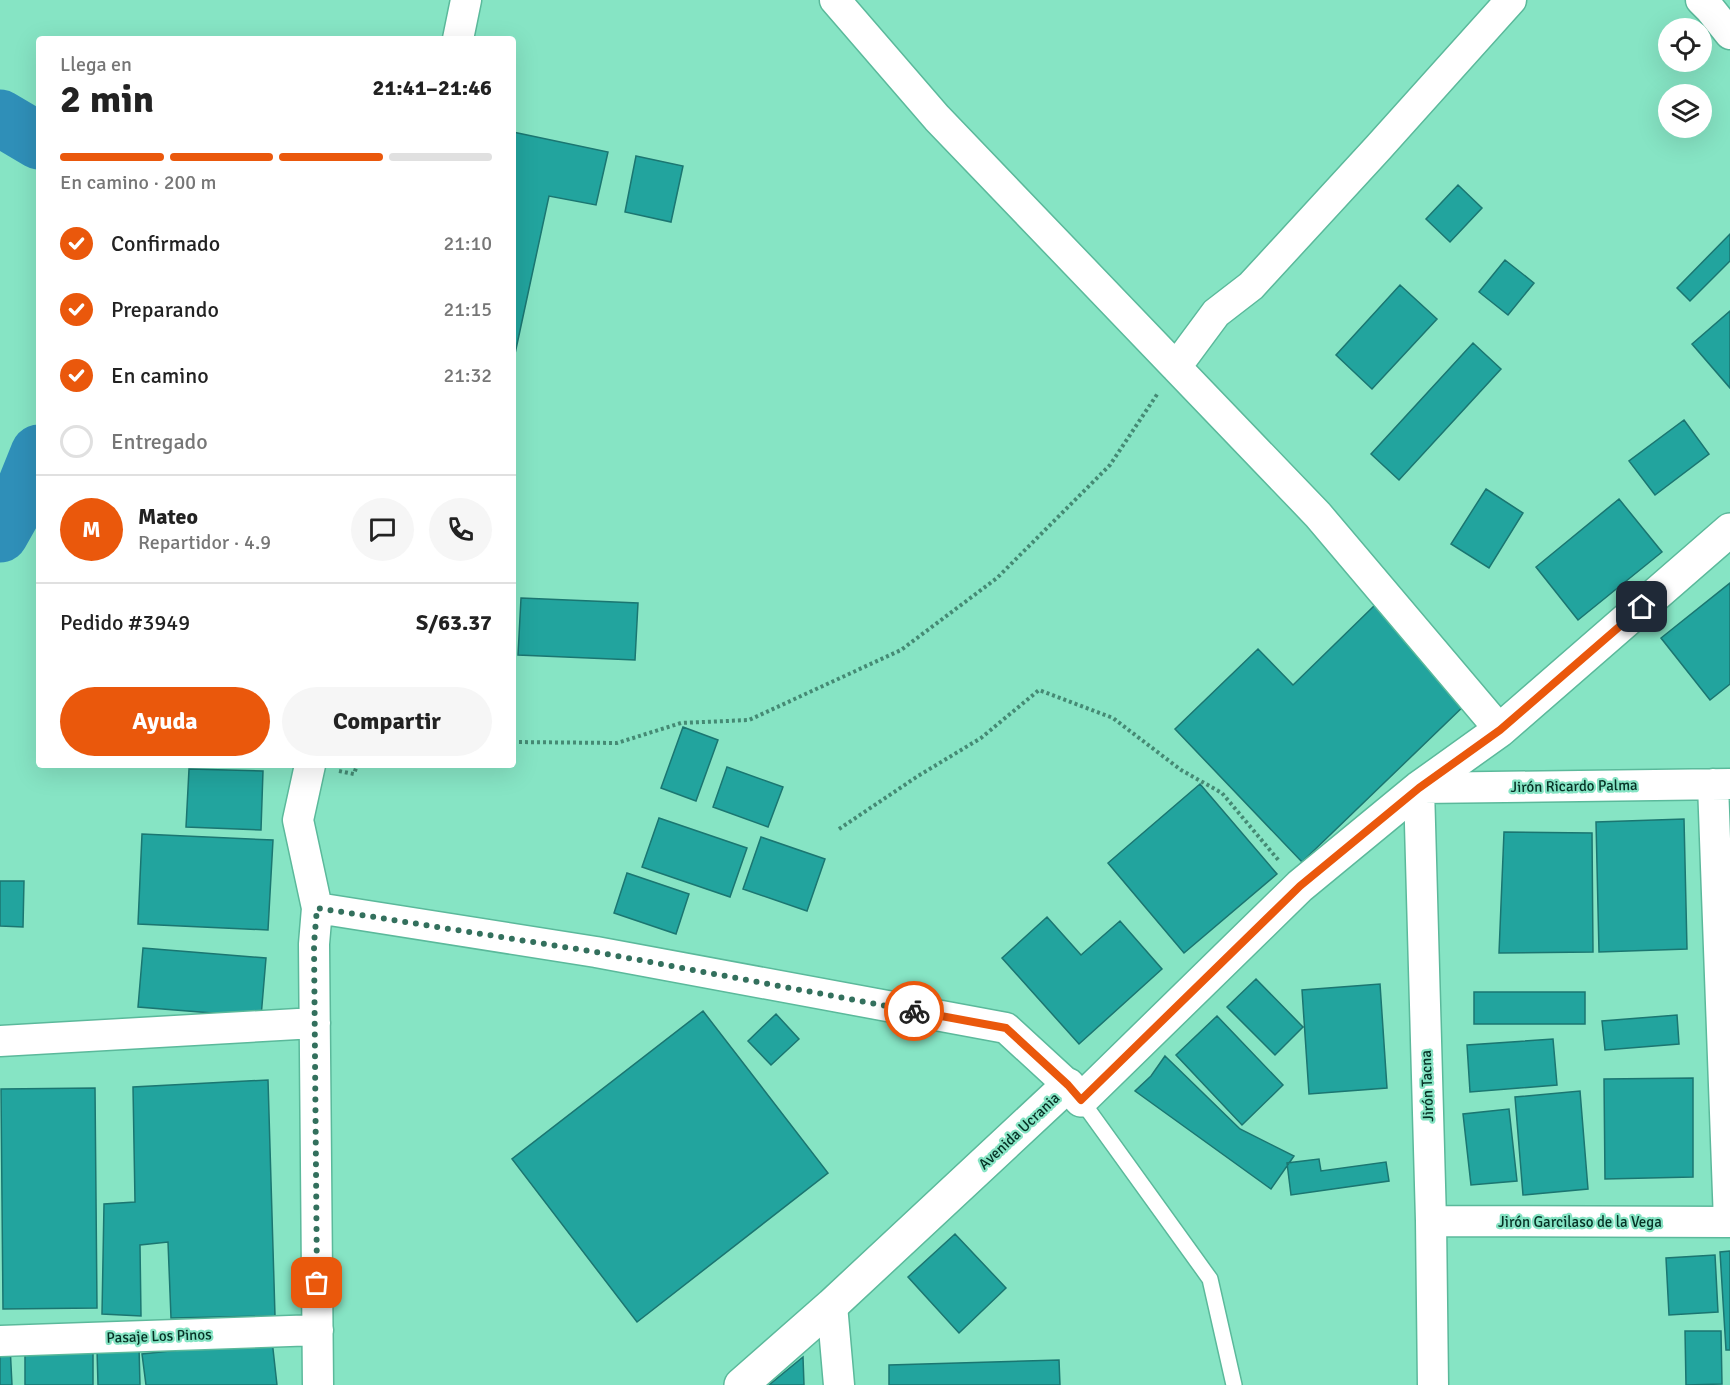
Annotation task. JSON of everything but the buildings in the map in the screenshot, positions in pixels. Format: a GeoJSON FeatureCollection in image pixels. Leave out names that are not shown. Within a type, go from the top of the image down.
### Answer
{"type":"FeatureCollection","features":[{"type":"Feature","properties":{"kind":"main road","name":"Avenida Ucrania"},"geometry":{"type":"LineString","coordinates":[[741,1385],[1075,1093],[1300,886],[1419,788],[1500,730],[1730,530]]}},
{"type":"Feature","properties":{"kind":"street"},"geometry":{"type":"LineString","coordinates":[[459,36],[466,0]]}},
{"type":"Feature","properties":{"kind":"street"},"geometry":{"type":"LineString","coordinates":[[835,0],[937,118],[1318,515],[1500,730]]}},
{"type":"Feature","properties":{"kind":"street"},"geometry":{"type":"LineString","coordinates":[[1176,367],[1216,313],[1251,286],[1510,0]]}},
{"type":"Feature","properties":{"kind":"street"},"geometry":{"type":"LineString","coordinates":[[1701,0],[1730,34]]}},
{"type":"Feature","properties":{"kind":"street"},"geometry":{"type":"LineString","coordinates":[[309,768],[298,820],[317,908],[314,944],[318,1385]]}},
{"type":"Feature","properties":{"kind":"street"},"geometry":{"type":"LineString","coordinates":[[1721,784],[1729,1222]]}},
{"type":"Feature","properties":{"kind":"street","name":"Jirón Ricardo Palma"},"geometry":{"type":"LineString","coordinates":[[1419,788],[1721,784]]}},
{"type":"Feature","properties":{"kind":"street","name":"Jirón Tacna"},"geometry":{"type":"LineString","coordinates":[[1419,788],[1431,1221],[1432,1385]]}},
{"type":"Feature","properties":{"kind":"street"},"geometry":{"type":"LineString","coordinates":[[317,908],[596,952],[1006,1028],[1075,1093]]}},
{"type":"Feature","properties":{"kind":"street"},"geometry":{"type":"LineString","coordinates":[[0,1041],[315,1023]]}},
{"type":"Feature","properties":{"kind":"street","name":"Jirón Garcilaso de la Vega"},"geometry":{"type":"LineString","coordinates":[[1431,1221],[1729,1222]]}},
{"type":"Feature","properties":{"kind":"street"},"geometry":{"type":"LineString","coordinates":[[832,1305],[839,1385]]}},
{"type":"Feature","properties":{"kind":"street","name":"Pasaje Los Pinos"},"geometry":{"type":"LineString","coordinates":[[0,1341],[318,1330]]}},
{"type":"Feature","properties":{"kind":"lane"},"geometry":{"type":"LineString","coordinates":[[1075,1093],[1210,1279],[1234,1385]]}},
{"type":"Feature","properties":{"kind":"path"},"geometry":{"type":"LineString","coordinates":[[516,742],[617,743],[681,723],[749,720],[901,650],[997,578],[1110,465],[1176,367]]}},
{"type":"Feature","properties":{"kind":"path"},"geometry":{"type":"LineString","coordinates":[[839,829],[918,776],[981,738],[1039,690],[1113,718],[1181,770],[1222,793],[1300,886]]}},
{"type":"Feature","properties":{"kind":"waterway"},"geometry":{"type":"LineString","coordinates":[[0,118],[36,139]]}},
{"type":"Feature","properties":{"kind":"waterway"},"geometry":{"type":"LineString","coordinates":[[0,534],[22,495],[36,460]]}},
{"type":"Feature","properties":{"kind":"way so far"},"geometry":{"type":"LineString","coordinates":[[317,1283],[314,944],[317,908],[596,952],[914,1011]]}},
{"type":"Feature","properties":{"kind":"route"},"geometry":{"type":"LineString","coordinates":[[914,1011],[1006,1028],[1068,1085],[1081,1100],[1300,886],[1419,788],[1500,730],[1642,607]]}}]}
